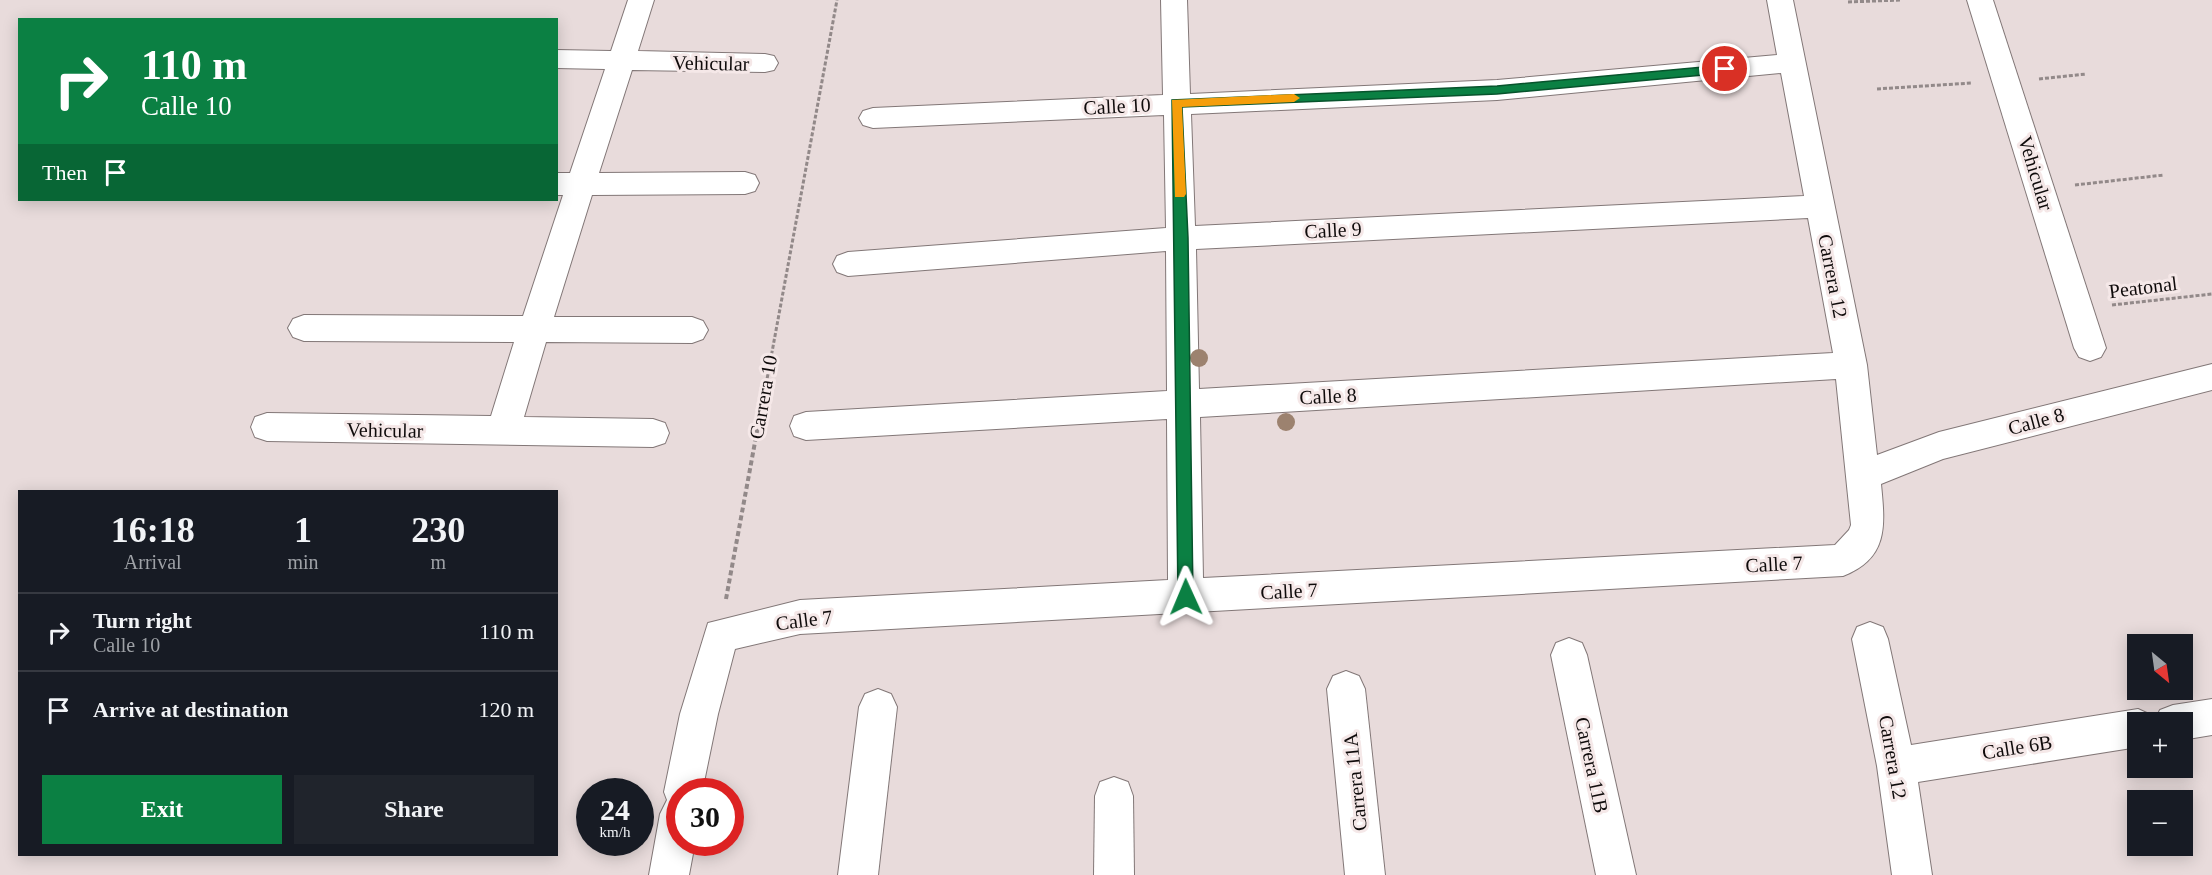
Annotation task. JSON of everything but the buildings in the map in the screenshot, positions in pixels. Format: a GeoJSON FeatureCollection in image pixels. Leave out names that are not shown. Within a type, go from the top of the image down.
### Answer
{"type":"FeatureCollection","features":[{"type":"Feature","properties":{"kind":"street"},"geometry":{"type":"LineString","coordinates":[[503,432],[534,329],[569,184],[621,61],[641,0]]}},
{"type":"Feature","properties":{"kind":"street"},"geometry":{"type":"LineString","coordinates":[[1174,0],[1181,238],[1186,597]]}},
{"type":"Feature","properties":{"kind":"street","name":"Carrera 12"},"geometry":{"type":"LineString","coordinates":[[1780,0],[1851,365],[1868,525],[1864,539],[1855,550]]}},
{"type":"Feature","properties":{"kind":"street","name":"Vehicular"},"geometry":{"type":"LineString","coordinates":[[1980,0],[2090,348]]}},
{"type":"Feature","properties":{"kind":"street","name":"Vehicular"},"geometry":{"type":"LineString","coordinates":[[558,59],[765,63]]}},
{"type":"Feature","properties":{"kind":"street","name":"Calle 10"},"geometry":{"type":"LineString","coordinates":[[873,118],[1497,90],[1792,63]]}},
{"type":"Feature","properties":{"kind":"street"},"geometry":{"type":"LineString","coordinates":[[569,184],[745,183]]}},
{"type":"Feature","properties":{"kind":"street","name":"Calle 9"},"geometry":{"type":"LineString","coordinates":[[848,264],[1181,238],[1819,206]]}},
{"type":"Feature","properties":{"kind":"street"},"geometry":{"type":"LineString","coordinates":[[304,328],[692,330]]}},
{"type":"Feature","properties":{"kind":"street","name":"Calle 8"},"geometry":{"type":"LineString","coordinates":[[806,426],[1851,365]]}},
{"type":"Feature","properties":{"kind":"street","name":"Calle 8"},"geometry":{"type":"LineString","coordinates":[[1863,476],[1940,446],[2212,377]]}},
{"type":"Feature","properties":{"kind":"street","name":"Vehicular"},"geometry":{"type":"LineString","coordinates":[[267,427],[653,433]]}},
{"type":"Feature","properties":{"kind":"street","name":"Calle 7"},"geometry":{"type":"LineString","coordinates":[[721,635],[800,617],[1844,560],[1855,550]]}},
{"type":"Feature","properties":{"kind":"street"},"geometry":{"type":"LineString","coordinates":[[686,778],[699,714],[721,635]]}},
{"type":"Feature","properties":{"kind":"street","name":"Carrera 12"},"geometry":{"type":"LineString","coordinates":[[1870,639],[1896,766],[1912,875]]}},
{"type":"Feature","properties":{"kind":"street","name":"Carrera 11B"},"geometry":{"type":"LineString","coordinates":[[1569,655],[1616,875]]}},
{"type":"Feature","properties":{"kind":"street","name":"Carrera 11A"},"geometry":{"type":"LineString","coordinates":[[1346,689],[1365,875]]}},
{"type":"Feature","properties":{"kind":"street"},"geometry":{"type":"LineString","coordinates":[[858,875],[878,707]]}},
{"type":"Feature","properties":{"kind":"street"},"geometry":{"type":"LineString","coordinates":[[2193,720],[2212,717]]}},
{"type":"Feature","properties":{"kind":"street","name":"Calle 6B"},"geometry":{"type":"LineString","coordinates":[[1896,766],[2127,730]]}},
{"type":"Feature","properties":{"kind":"street"},"geometry":{"type":"LineString","coordinates":[[1114,796],[1114,875]]}},
{"type":"Feature","properties":{"kind":"street"},"geometry":{"type":"LineString","coordinates":[[669,875],[672,856]]}},
{"type":"Feature","properties":{"kind":"path","name":"Carrera 10"},"geometry":{"type":"LineString","coordinates":[[721,635],[837,0]]}},
{"type":"Feature","properties":{"kind":"path"},"geometry":{"type":"LineString","coordinates":[[1848,2],[1900,0]]}},
{"type":"Feature","properties":{"kind":"path"},"geometry":{"type":"LineString","coordinates":[[2041,188],[2164,175]]}},
{"type":"Feature","properties":{"kind":"path","name":"Peatonal"},"geometry":{"type":"LineString","coordinates":[[2078,309],[2212,294]]}},
{"type":"Feature","properties":{"kind":"slow traffic"},"geometry":{"type":"LineString","coordinates":[[1180,194],[1176,103],[1294,98]]}},
{"type":"Feature","properties":{"kind":"route"},"geometry":{"type":"LineString","coordinates":[[1186,597],[1181,238],[1176,103],[1497,90],[1725,69]]}}]}
